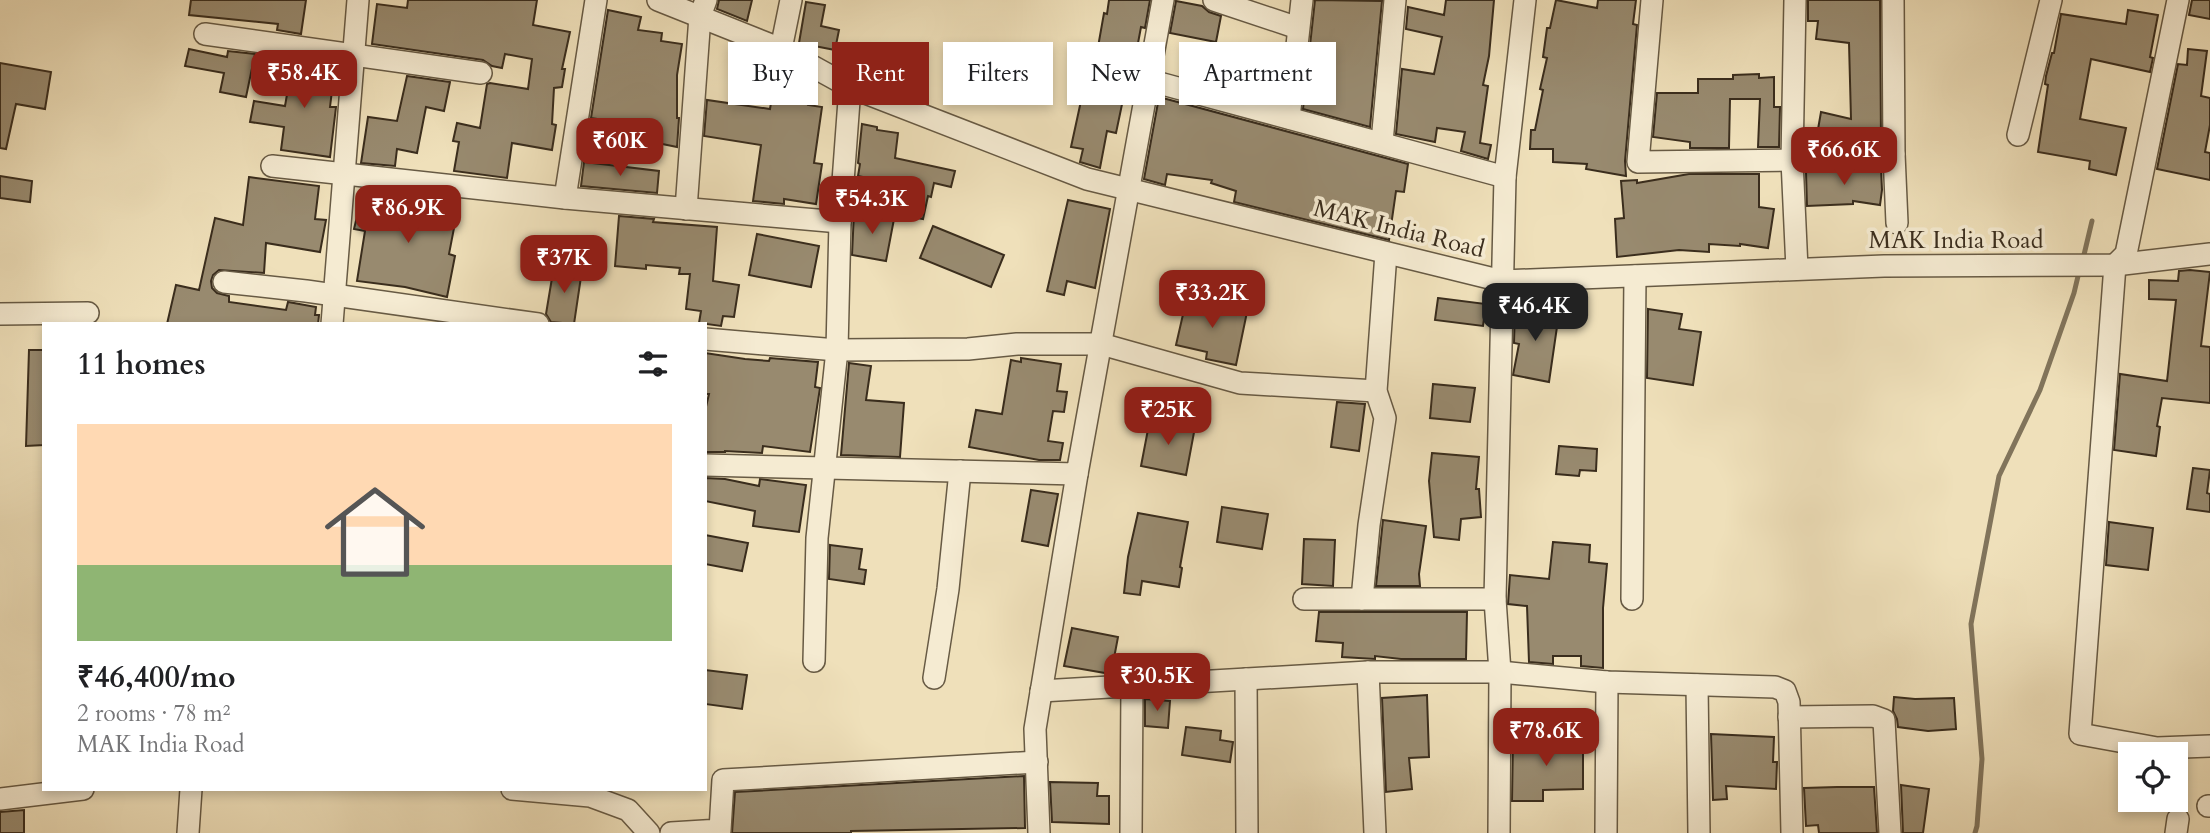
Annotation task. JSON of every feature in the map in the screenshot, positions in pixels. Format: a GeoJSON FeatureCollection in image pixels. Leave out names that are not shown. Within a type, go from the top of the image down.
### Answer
{"type":"FeatureCollection","features":[{"type":"Feature","properties":{"kind":"street"},"geometry":{"type":"LineString","coordinates":[[332,322],[358,0]]}},
{"type":"Feature","properties":{"kind":"street"},"geometry":{"type":"LineString","coordinates":[[565,198],[596,0]]}},
{"type":"Feature","properties":{"kind":"street","name":"MAK India Road"},"geometry":{"type":"LineString","coordinates":[[658,0],[703,8],[768,42]]}},
{"type":"Feature","properties":{"kind":"street"},"geometry":{"type":"LineString","coordinates":[[782,42],[791,0]]}},
{"type":"Feature","properties":{"kind":"street"},"geometry":{"type":"LineString","coordinates":[[1155,42],[1163,0]]}},
{"type":"Feature","properties":{"kind":"street"},"geometry":{"type":"LineString","coordinates":[[1214,0],[1298,28]]}},
{"type":"Feature","properties":{"kind":"street"},"geometry":{"type":"LineString","coordinates":[[1289,118],[1302,0]]}},
{"type":"Feature","properties":{"kind":"street"},"geometry":{"type":"LineString","coordinates":[[1382,142],[1395,0]]}},
{"type":"Feature","properties":{"kind":"street"},"geometry":{"type":"LineString","coordinates":[[1499,833],[1500,672],[1495,599],[1505,177],[1525,0]]}},
{"type":"Feature","properties":{"kind":"street"},"geometry":{"type":"LineString","coordinates":[[1652,0],[1638,162],[1792,160],[1894,154]]}},
{"type":"Feature","properties":{"kind":"street"},"geometry":{"type":"LineString","coordinates":[[1795,0],[1792,160],[1797,269]]}},
{"type":"Feature","properties":{"kind":"street"},"geometry":{"type":"LineString","coordinates":[[1893,0],[1894,154],[1898,223]]}},
{"type":"Feature","properties":{"kind":"street"},"geometry":{"type":"LineString","coordinates":[[2018,135],[2050,0]]}},
{"type":"Feature","properties":{"kind":"street"},"geometry":{"type":"LineString","coordinates":[[2178,0],[2126,254],[2115,265],[2080,734],[2157,748],[2210,746]]}},
{"type":"Feature","properties":{"kind":"street"},"geometry":{"type":"LineString","coordinates":[[686,209],[703,8]]}},
{"type":"Feature","properties":{"kind":"street"},"geometry":{"type":"LineString","coordinates":[[205,34],[481,73]]}},
{"type":"Feature","properties":{"kind":"street"},"geometry":{"type":"LineString","coordinates":[[1165,85],[1505,177]]}},
{"type":"Feature","properties":{"kind":"street"},"geometry":{"type":"LineString","coordinates":[[814,661],[817,538],[837,350],[840,222],[849,105]]}},
{"type":"Feature","properties":{"kind":"street","name":"MAK India Road"},"geometry":{"type":"LineString","coordinates":[[896,105],[1087,180],[1502,281],[1884,266],[2115,265],[2210,254]]}},
{"type":"Feature","properties":{"kind":"street"},"geometry":{"type":"LineString","coordinates":[[1039,833],[1035,729],[1077,474],[1144,105]]}},
{"type":"Feature","properties":{"kind":"street"},"geometry":{"type":"LineString","coordinates":[[272,166],[565,198],[840,222]]}},
{"type":"Feature","properties":{"kind":"street"},"geometry":{"type":"LineString","coordinates":[[1362,599],[1369,525],[1385,418],[1376,390],[1386,253]]}},
{"type":"Feature","properties":{"kind":"street"},"geometry":{"type":"LineString","coordinates":[[1632,599],[1635,276]]}},
{"type":"Feature","properties":{"kind":"street"},"geometry":{"type":"LineString","coordinates":[[224,282],[524,322]]}},
{"type":"Feature","properties":{"kind":"street"},"geometry":{"type":"LineString","coordinates":[[0,314],[88,313]]}},
{"type":"Feature","properties":{"kind":"street"},"geometry":{"type":"LineString","coordinates":[[707,339],[837,350],[1101,344],[1240,383],[1376,390]]}},
{"type":"Feature","properties":{"kind":"street"},"geometry":{"type":"LineString","coordinates":[[707,465],[1077,474]]}},
{"type":"Feature","properties":{"kind":"street"},"geometry":{"type":"LineString","coordinates":[[934,678],[948,589],[960,471]]}},
{"type":"Feature","properties":{"kind":"street"},"geometry":{"type":"LineString","coordinates":[[1304,599],[1495,599]]}},
{"type":"Feature","properties":{"kind":"street"},"geometry":{"type":"LineString","coordinates":[[1041,691],[1368,672],[1500,672],[1607,682],[1775,687],[1785,691],[1789,702],[1792,833]]}},
{"type":"Feature","properties":{"kind":"street"},"geometry":{"type":"LineString","coordinates":[[1368,672],[1375,833]]}},
{"type":"Feature","properties":{"kind":"street"},"geometry":{"type":"LineString","coordinates":[[1246,679],[1247,833]]}},
{"type":"Feature","properties":{"kind":"street"},"geometry":{"type":"LineString","coordinates":[[1606,833],[1607,682]]}},
{"type":"Feature","properties":{"kind":"street"},"geometry":{"type":"LineString","coordinates":[[1697,685],[1699,833]]}},
{"type":"Feature","properties":{"kind":"street"},"geometry":{"type":"LineString","coordinates":[[1130,833],[1132,686]]}},
{"type":"Feature","properties":{"kind":"street"},"geometry":{"type":"LineString","coordinates":[[1789,717],[1873,716],[1884,720],[1891,833]]}},
{"type":"Feature","properties":{"kind":"street"},"geometry":{"type":"LineString","coordinates":[[671,833],[720,830],[723,780],[1037,762]]}},
{"type":"Feature","properties":{"kind":"street"},"geometry":{"type":"LineString","coordinates":[[0,799],[66,791]]}},
{"type":"Feature","properties":{"kind":"street"},"geometry":{"type":"LineString","coordinates":[[188,833],[191,791]]}},
{"type":"Feature","properties":{"kind":"street"},"geometry":{"type":"LineString","coordinates":[[534,791],[631,799],[647,832]]}},
{"type":"Feature","properties":{"kind":"building"},"geometry":{"type":"Polygon","coordinates":[[[191,0],[306,0],[301,34],[277,30],[278,24],[189,15],[191,0]]]}},
{"type":"Feature","properties":{"kind":"building"},"geometry":{"type":"Polygon","coordinates":[[[408,0],[537,0],[533,25],[570,32],[562,69],[565,69],[562,87],[554,88],[552,124],[556,125],[552,150],[512,143],[507,178],[454,171],[459,142],[453,141],[457,123],[480,128],[487,84],[528,89],[532,59],[505,54],[502,68],[483,60],[372,44],[377,4],[407,8],[408,0]]]}},
{"type":"Feature","properties":{"kind":"building"},"geometry":{"type":"Polygon","coordinates":[[[719,0],[752,0],[747,21],[717,9],[719,0]]]}},
{"type":"Feature","properties":{"kind":"building"},"geometry":{"type":"Polygon","coordinates":[[[1109,0],[1150,0],[1145,28],[1141,27],[1138,42],[1099,42],[1104,13],[1107,14],[1109,0]]]}},
{"type":"Feature","properties":{"kind":"building"},"geometry":{"type":"Polygon","coordinates":[[[1315,0],[1382,1],[1370,127],[1303,109],[1303,105],[1336,105],[1336,42],[1310,42],[1315,0]]]}},
{"type":"Feature","properties":{"kind":"building"},"geometry":{"type":"Polygon","coordinates":[[[1446,0],[1494,0],[1489,56],[1483,85],[1488,86],[1480,143],[1491,145],[1488,159],[1461,151],[1465,132],[1437,128],[1435,142],[1396,134],[1402,69],[1434,74],[1442,37],[1406,29],[1408,7],[1444,15],[1446,0]]]}},
{"type":"Feature","properties":{"kind":"building"},"geometry":{"type":"Polygon","coordinates":[[[1556,0],[1597,8],[1598,0],[1636,0],[1633,24],[1637,25],[1626,176],[1586,169],[1587,164],[1553,162],[1553,149],[1530,149],[1531,130],[1535,130],[1543,90],[1540,89],[1547,58],[1543,57],[1547,28],[1550,28],[1556,0]]]}},
{"type":"Feature","properties":{"kind":"building"},"geometry":{"type":"Polygon","coordinates":[[[1808,0],[1880,0],[1881,142],[1851,143],[1817,135],[1821,112],[1851,119],[1849,43],[1816,39],[1818,21],[1808,21],[1808,0]]]}},
{"type":"Feature","properties":{"kind":"building"},"geometry":{"type":"Polygon","coordinates":[[[2192,0],[2210,0],[2210,19],[2189,15],[2192,0]]]}},
{"type":"Feature","properties":{"kind":"building"},"geometry":{"type":"Polygon","coordinates":[[[1176,1],[1202,6],[1221,16],[1216,42],[1170,33],[1176,1]]]}},
{"type":"Feature","properties":{"kind":"building"},"geometry":{"type":"Polygon","coordinates":[[[806,2],[825,5],[821,26],[839,30],[837,42],[832,42],[832,49],[818,47],[818,42],[799,42],[806,2]]]}},
{"type":"Feature","properties":{"kind":"building"},"geometry":{"type":"Polygon","coordinates":[[[608,10],[641,17],[638,30],[662,33],[661,41],[682,44],[677,75],[677,147],[628,137],[630,124],[591,118],[608,10]]]}},
{"type":"Feature","properties":{"kind":"building"},"geometry":{"type":"Polygon","coordinates":[[[2128,10],[2158,15],[2150,72],[2091,59],[2080,119],[2126,128],[2116,175],[2089,169],[2090,161],[2038,152],[2048,85],[2045,84],[2046,76],[2054,53],[2061,14],[2126,24],[2128,10]]]}},
{"type":"Feature","properties":{"kind":"building"},"geometry":{"type":"Polygon","coordinates":[[[189,49],[227,57],[228,51],[255,54],[246,97],[220,92],[224,73],[185,66],[189,49]]]}},
{"type":"Feature","properties":{"kind":"building"},"geometry":{"type":"Polygon","coordinates":[[[2188,49],[2207,51],[2201,96],[2210,98],[2210,125],[2205,152],[2210,153],[2210,180],[2157,169],[2178,64],[2187,65],[2188,49]]]}},
{"type":"Feature","properties":{"kind":"building"},"geometry":{"type":"Polygon","coordinates":[[[293,60],[335,66],[330,107],[336,107],[330,157],[281,150],[284,127],[250,122],[254,101],[285,106],[293,60]]]}},
{"type":"Feature","properties":{"kind":"building"},"geometry":{"type":"Polygon","coordinates":[[[0,63],[51,72],[45,109],[16,104],[6,149],[0,148],[0,63]]]}},
{"type":"Feature","properties":{"kind":"building"},"geometry":{"type":"Polygon","coordinates":[[[1759,74],[1759,78],[1774,77],[1774,107],[1780,107],[1779,147],[1758,147],[1760,99],[1730,99],[1729,148],[1690,148],[1690,142],[1653,137],[1657,93],[1698,93],[1698,79],[1733,79],[1733,75],[1759,74]]]}},
{"type":"Feature","properties":{"kind":"building"},"geometry":{"type":"Polygon","coordinates":[[[407,76],[450,82],[444,111],[426,107],[417,153],[397,149],[395,166],[361,163],[368,117],[397,121],[407,76]]]}},
{"type":"Feature","properties":{"kind":"building"},"geometry":{"type":"Polygon","coordinates":[[[1165,99],[1179,102],[1179,105],[1189,105],[1408,164],[1404,192],[1396,191],[1389,240],[1234,202],[1236,191],[1211,183],[1212,180],[1167,174],[1165,185],[1144,179],[1158,105],[1165,105],[1165,99]]]}},
{"type":"Feature","properties":{"kind":"building"},"geometry":{"type":"Polygon","coordinates":[[[707,100],[770,109],[771,105],[822,107],[814,163],[822,164],[816,204],[784,199],[784,204],[753,201],[761,145],[704,136],[707,100]]]}},
{"type":"Feature","properties":{"kind":"building"},"geometry":{"type":"Polygon","coordinates":[[[1080,105],[1122,105],[1116,133],[1107,131],[1100,168],[1080,162],[1083,149],[1071,147],[1080,105]]]}},
{"type":"Feature","properties":{"kind":"building"},"geometry":{"type":"Polygon","coordinates":[[[862,124],[877,127],[877,130],[898,133],[895,158],[955,171],[951,187],[934,183],[923,219],[900,215],[905,191],[891,189],[892,183],[858,176],[862,124]]]}},
{"type":"Feature","properties":{"kind":"building"},"geometry":{"type":"Polygon","coordinates":[[[584,162],[659,171],[657,193],[581,186],[584,162]]]}},
{"type":"Feature","properties":{"kind":"building"},"geometry":{"type":"Polygon","coordinates":[[[1881,168],[1880,205],[1853,201],[1853,204],[1807,206],[1806,172],[1881,168]]]}},
{"type":"Feature","properties":{"kind":"building"},"geometry":{"type":"Polygon","coordinates":[[[1689,174],[1759,174],[1759,207],[1774,209],[1768,248],[1709,244],[1709,252],[1679,250],[1617,257],[1615,219],[1624,218],[1621,181],[1637,180],[1637,183],[1689,174]]]}},
{"type":"Feature","properties":{"kind":"building"},"geometry":{"type":"Polygon","coordinates":[[[0,176],[32,181],[30,202],[0,198],[0,176]]]}},
{"type":"Feature","properties":{"kind":"building"},"geometry":{"type":"Polygon","coordinates":[[[249,177],[319,186],[315,219],[326,220],[320,252],[266,243],[264,273],[219,270],[211,281],[212,288],[217,293],[229,296],[229,302],[286,310],[288,302],[316,307],[315,315],[319,315],[318,322],[167,322],[176,285],[199,290],[215,218],[243,225],[249,177]]]}},
{"type":"Feature","properties":{"kind":"building"},"geometry":{"type":"Polygon","coordinates":[[[431,197],[459,202],[449,254],[455,256],[447,297],[405,287],[357,281],[365,231],[354,229],[361,200],[398,209],[400,200],[430,206],[431,197]]]}},
{"type":"Feature","properties":{"kind":"building"},"geometry":{"type":"Polygon","coordinates":[[[1068,200],[1110,209],[1095,288],[1067,281],[1064,295],[1047,291],[1068,200]]]}},
{"type":"Feature","properties":{"kind":"building"},"geometry":{"type":"Polygon","coordinates":[[[854,212],[894,219],[886,261],[852,255],[854,212]]]}},
{"type":"Feature","properties":{"kind":"building"},"geometry":{"type":"Polygon","coordinates":[[[619,216],[654,219],[653,222],[717,227],[713,281],[739,285],[734,317],[723,316],[721,326],[699,322],[701,311],[686,309],[690,274],[679,274],[680,268],[615,266],[619,216]]]}},
{"type":"Feature","properties":{"kind":"building"},"geometry":{"type":"Polygon","coordinates":[[[933,226],[1004,255],[991,287],[920,258],[933,226]]]}},
{"type":"Feature","properties":{"kind":"building"},"geometry":{"type":"Polygon","coordinates":[[[757,234],[819,246],[811,287],[749,275],[757,234]]]}},
{"type":"Feature","properties":{"kind":"building"},"geometry":{"type":"Polygon","coordinates":[[[554,266],[582,270],[574,322],[551,322],[546,314],[554,266]]]}},
{"type":"Feature","properties":{"kind":"building"},"geometry":{"type":"Polygon","coordinates":[[[2179,271],[2210,272],[2201,346],[2210,347],[2210,403],[2162,398],[2156,456],[2114,450],[2120,374],[2167,381],[2176,300],[2149,299],[2149,280],[2178,281],[2179,271]]]}},
{"type":"Feature","properties":{"kind":"building"},"geometry":{"type":"Polygon","coordinates":[[[1187,297],[1213,303],[1212,306],[1247,312],[1236,365],[1206,359],[1207,352],[1176,345],[1187,297]]]}},
{"type":"Feature","properties":{"kind":"building"},"geometry":{"type":"Polygon","coordinates":[[[1438,298],[1486,304],[1483,326],[1435,320],[1438,298]]]}},
{"type":"Feature","properties":{"kind":"building"},"geometry":{"type":"Polygon","coordinates":[[[1515,306],[1559,313],[1549,382],[1513,375],[1519,344],[1514,343],[1515,306]]]}},
{"type":"Feature","properties":{"kind":"building"},"geometry":{"type":"Polygon","coordinates":[[[1648,309],[1682,314],[1679,329],[1701,332],[1693,385],[1647,378],[1648,309]]]}},
{"type":"Feature","properties":{"kind":"building"},"geometry":{"type":"Polygon","coordinates":[[[29,350],[42,350],[42,445],[26,446],[29,350]]]}},
{"type":"Feature","properties":{"kind":"building"},"geometry":{"type":"Polygon","coordinates":[[[707,353],[769,361],[770,358],[818,362],[815,387],[820,388],[810,452],[763,446],[762,453],[707,452],[707,353]]]}},
{"type":"Feature","properties":{"kind":"building"},"geometry":{"type":"Polygon","coordinates":[[[1021,358],[1061,364],[1057,391],[1067,392],[1064,412],[1053,411],[1048,441],[1063,443],[1060,460],[1039,460],[969,447],[976,410],[1002,414],[1011,360],[1021,362],[1021,358]]]}},
{"type":"Feature","properties":{"kind":"building"},"geometry":{"type":"Polygon","coordinates":[[[849,363],[871,366],[866,400],[904,403],[900,457],[841,455],[849,363]]]}},
{"type":"Feature","properties":{"kind":"building"},"geometry":{"type":"Polygon","coordinates":[[[1433,384],[1475,388],[1470,422],[1430,418],[1433,384]]]}},
{"type":"Feature","properties":{"kind":"building"},"geometry":{"type":"Polygon","coordinates":[[[1337,402],[1365,404],[1359,451],[1331,447],[1337,402]]]}},
{"type":"Feature","properties":{"kind":"building"},"geometry":{"type":"Polygon","coordinates":[[[1150,419],[1195,427],[1186,475],[1141,466],[1150,419]]]}},
{"type":"Feature","properties":{"kind":"building"},"geometry":{"type":"Polygon","coordinates":[[[1559,446],[1597,449],[1596,471],[1580,470],[1579,476],[1556,474],[1559,446]]]}},
{"type":"Feature","properties":{"kind":"building"},"geometry":{"type":"Polygon","coordinates":[[[1432,453],[1479,457],[1476,489],[1479,489],[1481,517],[1461,519],[1459,540],[1434,537],[1429,481],[1432,453]]]}},
{"type":"Feature","properties":{"kind":"building"},"geometry":{"type":"Polygon","coordinates":[[[2193,468],[2210,470],[2207,493],[2210,494],[2210,512],[2187,509],[2193,468]]]}},
{"type":"Feature","properties":{"kind":"building"},"geometry":{"type":"Polygon","coordinates":[[[707,478],[759,486],[760,479],[806,485],[799,532],[753,526],[755,511],[707,501],[707,478]]]}},
{"type":"Feature","properties":{"kind":"building"},"geometry":{"type":"Polygon","coordinates":[[[1031,490],[1058,494],[1048,546],[1022,541],[1031,490]]]}},
{"type":"Feature","properties":{"kind":"building"},"geometry":{"type":"Polygon","coordinates":[[[1222,507],[1268,514],[1262,549],[1217,542],[1222,507]]]}},
{"type":"Feature","properties":{"kind":"building"},"geometry":{"type":"Polygon","coordinates":[[[1138,513],[1188,522],[1179,587],[1142,581],[1140,595],[1124,593],[1128,557],[1138,513]]]}},
{"type":"Feature","properties":{"kind":"building"},"geometry":{"type":"Polygon","coordinates":[[[1383,520],[1426,526],[1419,574],[1420,586],[1376,586],[1383,520]]]}},
{"type":"Feature","properties":{"kind":"building"},"geometry":{"type":"Polygon","coordinates":[[[2109,522],[2153,528],[2148,570],[2106,565],[2109,522]]]}},
{"type":"Feature","properties":{"kind":"building"},"geometry":{"type":"Polygon","coordinates":[[[707,535],[748,543],[742,571],[707,564],[707,535]]]}},
{"type":"Feature","properties":{"kind":"building"},"geometry":{"type":"Polygon","coordinates":[[[1304,539],[1335,540],[1333,586],[1302,584],[1304,539]]]}},
{"type":"Feature","properties":{"kind":"building"},"geometry":{"type":"Polygon","coordinates":[[[1553,542],[1590,545],[1589,562],[1607,564],[1603,608],[1603,668],[1581,666],[1581,656],[1553,656],[1553,664],[1529,662],[1527,606],[1508,604],[1510,575],[1549,579],[1553,542]]]}},
{"type":"Feature","properties":{"kind":"building"},"geometry":{"type":"Polygon","coordinates":[[[830,545],[862,549],[859,569],[866,570],[864,584],[829,579],[830,545]]]}},
{"type":"Feature","properties":{"kind":"building"},"geometry":{"type":"Polygon","coordinates":[[[1319,612],[1467,612],[1466,659],[1342,657],[1343,643],[1316,641],[1319,612]]]}},
{"type":"Feature","properties":{"kind":"building"},"geometry":{"type":"Polygon","coordinates":[[[1072,628],[1118,637],[1111,674],[1064,666],[1072,628]]]}},
{"type":"Feature","properties":{"kind":"building"},"geometry":{"type":"Polygon","coordinates":[[[707,670],[747,675],[742,709],[707,704],[707,670]]]}},
{"type":"Feature","properties":{"kind":"building"},"geometry":{"type":"Polygon","coordinates":[[[1427,695],[1429,757],[1409,758],[1412,789],[1386,792],[1382,698],[1427,695]]]}},
{"type":"Feature","properties":{"kind":"building"},"geometry":{"type":"Polygon","coordinates":[[[1894,697],[1954,698],[1956,729],[1928,731],[1898,727],[1893,711],[1894,697]]]}},
{"type":"Feature","properties":{"kind":"building"},"geometry":{"type":"Polygon","coordinates":[[[1145,699],[1170,701],[1168,728],[1145,726],[1145,699]]]}},
{"type":"Feature","properties":{"kind":"building"},"geometry":{"type":"Polygon","coordinates":[[[1186,727],[1221,731],[1220,740],[1233,742],[1230,762],[1182,755],[1186,727]]]}},
{"type":"Feature","properties":{"kind":"building"},"geometry":{"type":"Polygon","coordinates":[[[1711,734],[1774,737],[1776,789],[1726,786],[1727,799],[1713,800],[1711,734]]]}},
{"type":"Feature","properties":{"kind":"building"},"geometry":{"type":"Polygon","coordinates":[[[1513,740],[1583,740],[1583,789],[1543,790],[1543,801],[1512,801],[1513,740]]]}},
{"type":"Feature","properties":{"kind":"building"},"geometry":{"type":"Polygon","coordinates":[[[1024,776],[1025,828],[732,833],[735,792],[1024,776]]]}},
{"type":"Feature","properties":{"kind":"building"},"geometry":{"type":"Polygon","coordinates":[[[1050,782],[1098,783],[1097,796],[1109,796],[1109,824],[1052,822],[1050,782]]]}},
{"type":"Feature","properties":{"kind":"building"},"geometry":{"type":"Polygon","coordinates":[[[1901,785],[1929,789],[1923,833],[1903,833],[1901,785]]]}},
{"type":"Feature","properties":{"kind":"building"},"geometry":{"type":"Polygon","coordinates":[[[1874,787],[1877,833],[1819,833],[1818,825],[1806,826],[1804,788],[1874,787]]]}},
{"type":"Feature","properties":{"kind":"building"},"geometry":{"type":"Polygon","coordinates":[[[24,810],[24,833],[0,833],[0,812],[24,810]]]}},
{"type":"Feature","properties":{"kind":"waterway"},"geometry":{"type":"LineString","coordinates":[[2083,259],[2092,221]]}},
{"type":"Feature","properties":{"kind":"waterway"},"geometry":{"type":"LineString","coordinates":[[1975,833],[1982,759],[1971,624],[1999,476],[2040,390],[2079,272]]}}]}
